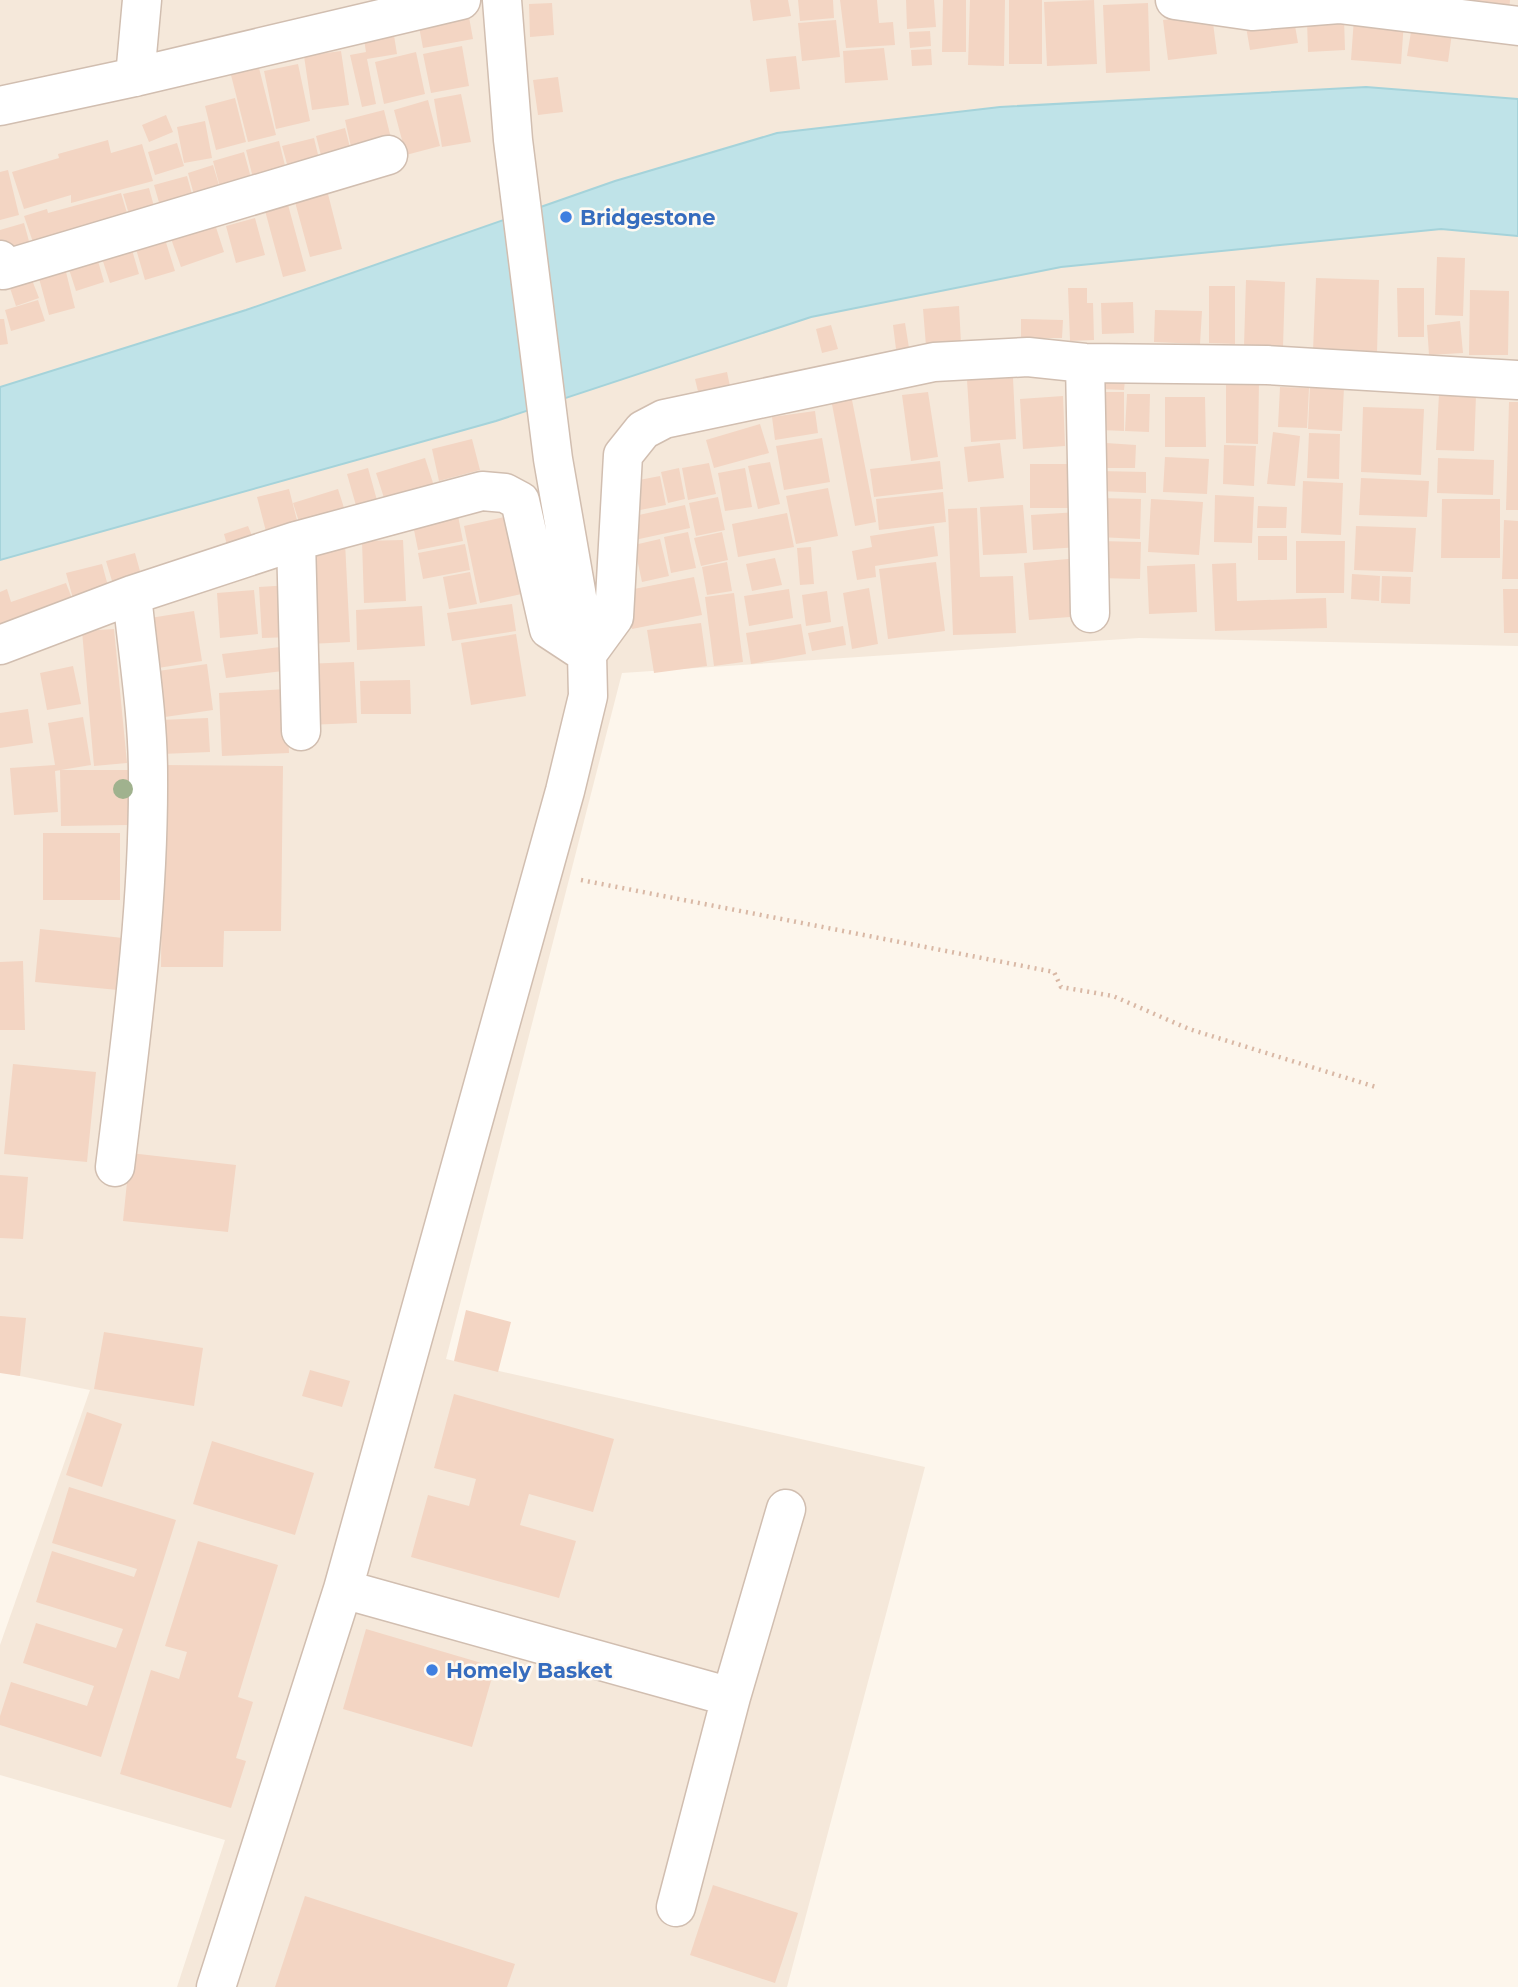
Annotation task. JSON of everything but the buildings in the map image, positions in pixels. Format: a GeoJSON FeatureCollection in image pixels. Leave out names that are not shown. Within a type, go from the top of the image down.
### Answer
{"type":"FeatureCollection","features":[{"type":"Feature","properties":{"kind":"street"},"geometry":{"type":"LineString","coordinates":[[135,77],[142,0]]}},
{"type":"Feature","properties":{"kind":"street"},"geometry":{"type":"LineString","coordinates":[[0,106],[461,0]]}},
{"type":"Feature","properties":{"kind":"street"},"geometry":{"type":"LineString","coordinates":[[216,1987],[344,1589],[588,696],[587,654],[553,459],[513,140],[502,0]]}},
{"type":"Feature","properties":{"kind":"street"},"geometry":{"type":"LineString","coordinates":[[1175,0],[1252,11],[1339,4],[1518,26]]}},
{"type":"Feature","properties":{"kind":"street"},"geometry":{"type":"LineString","coordinates":[[0,260],[3,270],[388,155]]}},
{"type":"Feature","properties":{"kind":"street"},"geometry":{"type":"LineString","coordinates":[[587,654],[614,617],[623,455],[643,430],[664,418],[934,362],[1028,357],[1085,363],[1267,365],[1518,380]]}},
{"type":"Feature","properties":{"kind":"street"},"geometry":{"type":"LineString","coordinates":[[1085,363],[1090,613]]}},
{"type":"Feature","properties":{"kind":"street"},"geometry":{"type":"LineString","coordinates":[[0,645],[132,595],[296,541],[482,491],[505,493],[520,501],[549,629],[587,654]]}},
{"type":"Feature","properties":{"kind":"street"},"geometry":{"type":"LineString","coordinates":[[296,541],[301,731]]}},
{"type":"Feature","properties":{"kind":"street"},"geometry":{"type":"LineString","coordinates":[[114,1167],[141,960],[148,817],[146,723],[132,595]]}},
{"type":"Feature","properties":{"kind":"street"},"geometry":{"type":"LineString","coordinates":[[676,1907],[731,1697],[786,1509]]}},
{"type":"Feature","properties":{"kind":"street"},"geometry":{"type":"LineString","coordinates":[[344,1589],[731,1697]]}},
{"type":"Feature","properties":{"kind":"path"},"geometry":{"type":"LineString","coordinates":[[542,872],[1054,972],[1061,987],[1113,996],[1189,1029],[1379,1088]]}},
{"type":"Feature","properties":{"kind":"shaded area"},"geometry":{"type":"Polygon","coordinates":[[[0,0],[1518,0],[1518,99],[1366,87],[1000,107],[777,133],[246,310],[0,387],[0,0]]]}},
{"type":"Feature","properties":{"kind":"shaded area"},"geometry":{"type":"Polygon","coordinates":[[[1441,229],[1518,236],[1518,646],[1139,638],[622,673],[446,1359],[925,1467],[787,1987],[177,1987],[225,1840],[0,1775],[0,1645],[90,1390],[0,1372],[0,560],[496,421],[811,317],[1061,267],[1441,229]]]}},
{"type":"Feature","properties":{"kind":"water"},"geometry":{"type":"Polygon","coordinates":[[[1366,87],[1518,99],[1518,236],[1441,229],[1061,267],[811,317],[496,421],[0,560],[0,387],[246,310],[615,181],[777,133],[1000,107],[1366,87]]]}},
{"type":"Feature","properties":{"kind":"place","name":"Bridgestone"},"geometry":{"type":"Point","coordinates":[566,217]}},
{"type":"Feature","properties":{"kind":"place","name":"Homely Basket"},"geometry":{"type":"Point","coordinates":[432,1670]}}]}
